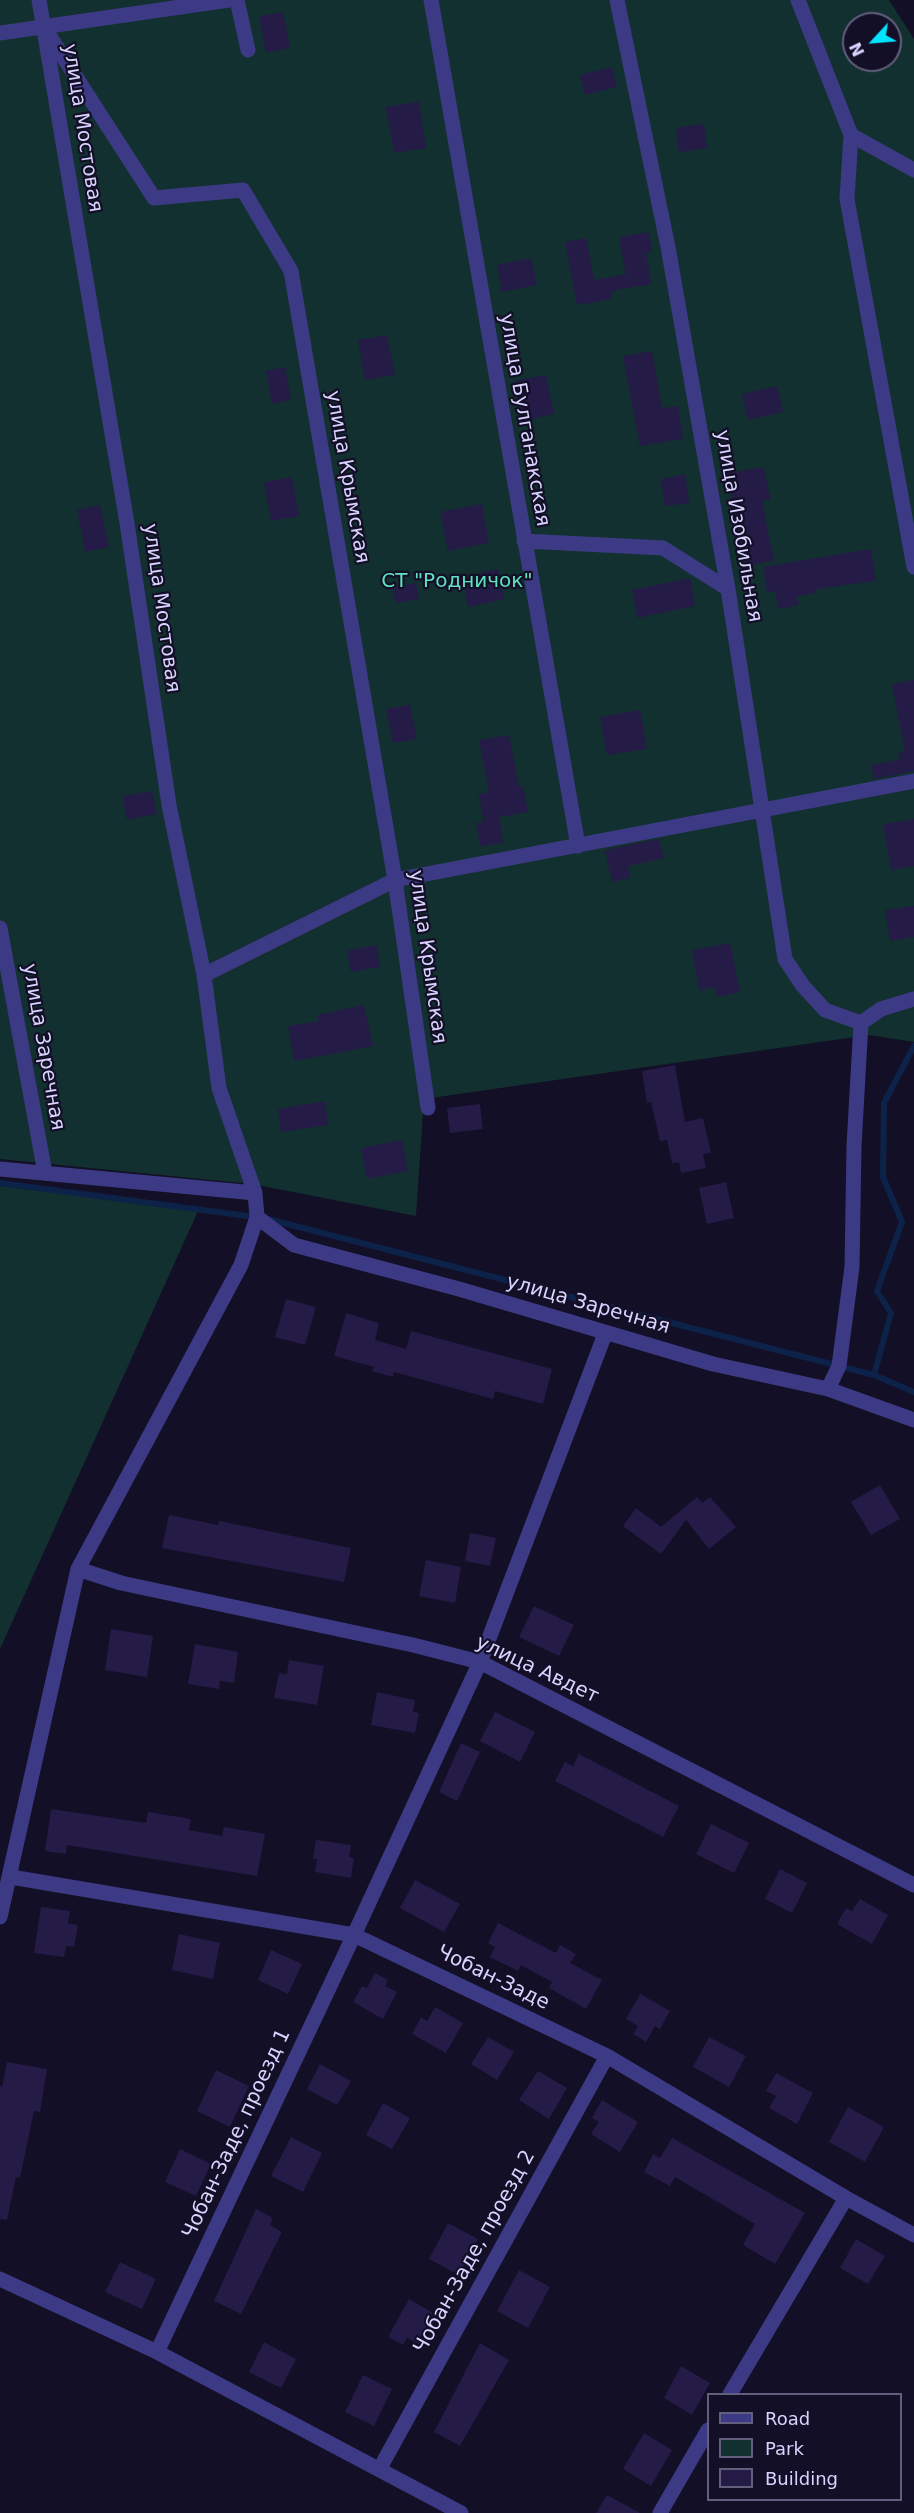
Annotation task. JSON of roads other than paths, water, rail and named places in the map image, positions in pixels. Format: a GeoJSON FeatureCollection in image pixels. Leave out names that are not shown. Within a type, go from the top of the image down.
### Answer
{"type":"FeatureCollection","features":[{"type":"Feature","properties":{"kind":"street","name":"улица Мостовая"},"geometry":{"type":"LineString","coordinates":[[39,0],[128,523],[169,805],[204,975],[219,1088],[255,1193],[257,1217]]}},
{"type":"Feature","properties":{"kind":"street"},"geometry":{"type":"LineString","coordinates":[[0,33],[229,0]]}},
{"type":"Feature","properties":{"kind":"street"},"geometry":{"type":"LineString","coordinates":[[237,0],[248,50]]}},
{"type":"Feature","properties":{"kind":"street","name":"улица Булганакская"},"geometry":{"type":"LineString","coordinates":[[431,0],[578,846]]}},
{"type":"Feature","properties":{"kind":"street","name":"улица Изобильная"},"geometry":{"type":"LineString","coordinates":[[617,0],[668,246],[728,589],[785,958],[803,987],[825,1010],[861,1023]]}},
{"type":"Feature","properties":{"kind":"street"},"geometry":{"type":"LineString","coordinates":[[798,0],[850,135],[847,199],[914,567]]}},
{"type":"Feature","properties":{"kind":"street","name":"улица Крымская"},"geometry":{"type":"LineString","coordinates":[[44,27],[154,198],[243,190],[291,271],[395,880],[428,1108]]}},
{"type":"Feature","properties":{"kind":"street"},"geometry":{"type":"LineString","coordinates":[[850,135],[914,170]]}},
{"type":"Feature","properties":{"kind":"street"},"geometry":{"type":"LineString","coordinates":[[524,541],[663,548],[728,589]]}},
{"type":"Feature","properties":{"kind":"street"},"geometry":{"type":"LineString","coordinates":[[204,975],[395,880],[914,782]]}},
{"type":"Feature","properties":{"kind":"street","name":"улица Заречная"},"geometry":{"type":"LineString","coordinates":[[0,928],[45,1173]]}},
{"type":"Feature","properties":{"kind":"street"},"geometry":{"type":"LineString","coordinates":[[828,1389],[839,1366],[852,1267],[854,1146],[861,1023],[881,1009],[914,999]]}},
{"type":"Feature","properties":{"kind":"street"},"geometry":{"type":"LineString","coordinates":[[0,1169],[255,1193]]}},
{"type":"Feature","properties":{"kind":"street"},"geometry":{"type":"LineString","coordinates":[[0,1917],[11,1877],[78,1569],[241,1265],[257,1217]]}},
{"type":"Feature","properties":{"kind":"street","name":"улица Заречная"},"geometry":{"type":"LineString","coordinates":[[257,1217],[294,1245],[459,1289],[605,1334],[713,1364],[828,1389],[914,1419]]}},
{"type":"Feature","properties":{"kind":"street","name":"Чобан-Заде, проезд 1"},"geometry":{"type":"LineString","coordinates":[[157,2352],[480,1662],[605,1334]]}},
{"type":"Feature","properties":{"kind":"street","name":"улица Авдет"},"geometry":{"type":"LineString","coordinates":[[78,1569],[121,1583],[413,1645],[480,1662],[914,1884]]}},
{"type":"Feature","properties":{"kind":"street","name":"Чобан-Заде"},"geometry":{"type":"LineString","coordinates":[[11,1877],[354,1935],[607,2056],[846,2198],[914,2235]]}},
{"type":"Feature","properties":{"kind":"street","name":"Чобан-Заде, проезд 2"},"geometry":{"type":"LineString","coordinates":[[380,2468],[607,2056]]}},
{"type":"Feature","properties":{"kind":"street"},"geometry":{"type":"LineString","coordinates":[[731,2393],[846,2198]]}},
{"type":"Feature","properties":{"kind":"street"},"geometry":{"type":"LineString","coordinates":[[0,2279],[157,2352],[380,2468],[461,2513]]}},
{"type":"Feature","properties":{"kind":"street"},"geometry":{"type":"LineString","coordinates":[[660,2513],[707,2432]]}},
{"type":"Feature","properties":{"kind":"waterway"},"geometry":{"type":"LineString","coordinates":[[874,1375],[891,1313],[877,1291],[902,1222],[883,1177],[884,1103],[914,1046]]}},
{"type":"Feature","properties":{"kind":"waterway"},"geometry":{"type":"LineString","coordinates":[[0,1183],[255,1217]]}},
{"type":"Feature","properties":{"kind":"waterway"},"geometry":{"type":"LineString","coordinates":[[268,1219],[874,1375],[914,1392]]}},
{"type":"Feature","properties":{"kind":"park label","name":"СТ \"Родничок\""},"geometry":{"type":"Point","coordinates":[457,582]}}]}
